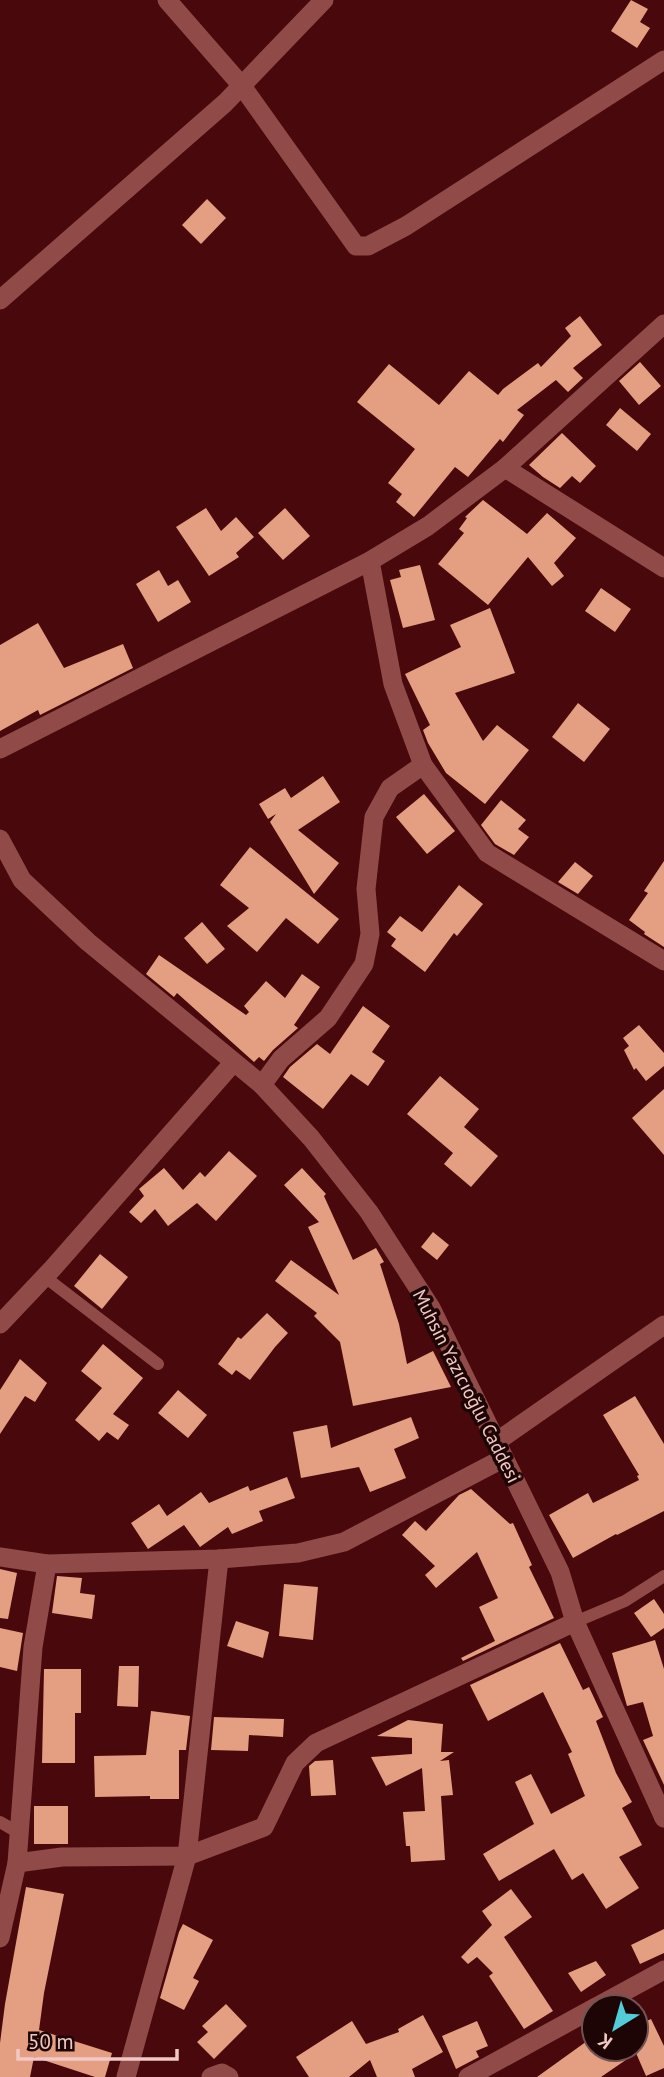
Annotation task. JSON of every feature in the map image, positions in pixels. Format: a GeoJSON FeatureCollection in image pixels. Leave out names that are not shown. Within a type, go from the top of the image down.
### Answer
{"type":"FeatureCollection","features":[{"type":"Feature","properties":{"kind":"street"},"geometry":{"type":"LineString","coordinates":[[167,0],[242,86],[356,246],[368,246],[406,226],[664,60]]}},
{"type":"Feature","properties":{"kind":"street"},"geometry":{"type":"LineString","coordinates":[[0,300],[225,103],[324,0]]}},
{"type":"Feature","properties":{"kind":"street"},"geometry":{"type":"LineString","coordinates":[[0,749],[370,561],[428,526],[505,468],[664,324]]}},
{"type":"Feature","properties":{"kind":"street"},"geometry":{"type":"LineString","coordinates":[[505,468],[664,568]]}},
{"type":"Feature","properties":{"kind":"street"},"geometry":{"type":"LineString","coordinates":[[370,561],[393,684],[423,765],[487,853],[664,961]]}},
{"type":"Feature","properties":{"kind":"street"},"geometry":{"type":"LineString","coordinates":[[261,1085],[281,1059],[328,1018],[364,964],[370,934],[366,889],[374,817],[390,788],[423,765]]}},
{"type":"Feature","properties":{"kind":"street","name":"Muhsin Yazıcıoğlu Caddesi"},"geometry":{"type":"LineString","coordinates":[[0,839],[22,880],[88,942],[261,1085],[311,1138],[369,1212],[431,1308],[560,1572],[575,1622],[621,1727],[662,1810]]}},
{"type":"Feature","properties":{"kind":"street"},"geometry":{"type":"LineString","coordinates":[[0,1324],[233,1063]]}},
{"type":"Feature","properties":{"kind":"street"},"geometry":{"type":"LineString","coordinates":[[0,1557],[47,1564],[219,1559],[298,1553],[344,1542],[500,1450],[664,1325]]}},
{"type":"Feature","properties":{"kind":"street"},"geometry":{"type":"LineString","coordinates":[[126,2077],[187,1856],[219,1559]]}},
{"type":"Feature","properties":{"kind":"street"},"geometry":{"type":"LineString","coordinates":[[0,1938],[17,1863],[33,1647],[47,1564]]}},
{"type":"Feature","properties":{"kind":"street"},"geometry":{"type":"LineString","coordinates":[[17,1863],[62,1857],[187,1856],[264,1827],[295,1763],[316,1743],[575,1622]]}},
{"type":"Feature","properties":{"kind":"street"},"geometry":{"type":"LineString","coordinates":[[622,1993],[664,1970]]}},
{"type":"Feature","properties":{"kind":"street"},"geometry":{"type":"LineString","coordinates":[[468,2077],[580,2016]]}},
{"type":"Feature","properties":{"kind":"street"},"geometry":{"type":"LineString","coordinates":[[211,2077],[222,2073],[229,2077]]}},
{"type":"Feature","properties":{"kind":"lane"},"geometry":{"type":"LineString","coordinates":[[45,1276],[158,1364]]}},
{"type":"Feature","properties":{"kind":"lane"},"geometry":{"type":"LineString","coordinates":[[575,1622],[625,1601],[664,1576]]}},
{"type":"Feature","properties":{"kind":"lane"},"geometry":{"type":"LineString","coordinates":[[0,1822],[19,1833]]}},
{"type":"Feature","properties":{"kind":"building"},"geometry":{"type":"Polygon","coordinates":[[[631,0],[648,9],[640,22],[650,28],[637,48],[611,31],[631,0]]]}},
{"type":"Feature","properties":{"kind":"building"},"geometry":{"type":"Polygon","coordinates":[[[207,199],[226,218],[201,244],[182,225],[207,199]]]}},
{"type":"Feature","properties":{"kind":"building"},"geometry":{"type":"Polygon","coordinates":[[[580,316],[602,345],[573,368],[583,378],[568,392],[556,380],[517,410],[524,415],[503,442],[500,439],[468,477],[455,467],[414,517],[396,502],[402,494],[388,483],[415,449],[357,402],[389,364],[439,405],[469,371],[498,395],[538,363],[541,367],[571,336],[565,328],[580,316]]]}},
{"type":"Feature","properties":{"kind":"building"},"geometry":{"type":"Polygon","coordinates":[[[640,362],[661,386],[639,405],[619,381],[640,362]]]}},
{"type":"Feature","properties":{"kind":"building"},"geometry":{"type":"Polygon","coordinates":[[[620,408],[651,434],[637,451],[606,425],[620,408]]]}},
{"type":"Feature","properties":{"kind":"building"},"geometry":{"type":"Polygon","coordinates":[[[562,433],[596,466],[580,483],[572,476],[560,488],[529,465],[562,433]]]}},
{"type":"Feature","properties":{"kind":"building"},"geometry":{"type":"Polygon","coordinates":[[[483,500],[527,534],[547,513],[576,538],[554,563],[564,576],[552,586],[528,557],[488,605],[438,564],[464,533],[459,529],[467,518],[465,517],[483,500]]]}},
{"type":"Feature","properties":{"kind":"building"},"geometry":{"type":"Polygon","coordinates":[[[206,508],[221,531],[236,517],[254,537],[236,553],[239,557],[209,576],[176,527],[206,508]]]}},
{"type":"Feature","properties":{"kind":"building"},"geometry":{"type":"Polygon","coordinates":[[[285,508],[310,536],[283,560],[258,533],[285,508]]]}},
{"type":"Feature","properties":{"kind":"building"},"geometry":{"type":"Polygon","coordinates":[[[420,565],[435,620],[403,628],[390,580],[401,577],[399,570],[420,565]]]}},
{"type":"Feature","properties":{"kind":"building"},"geometry":{"type":"Polygon","coordinates":[[[159,570],[168,586],[178,580],[191,602],[158,622],[136,584],[159,570]]]}},
{"type":"Feature","properties":{"kind":"building"},"geometry":{"type":"Polygon","coordinates":[[[601,588],[631,609],[615,632],[585,611],[601,588]]]}},
{"type":"Feature","properties":{"kind":"building"},"geometry":{"type":"Polygon","coordinates":[[[490,608],[515,673],[455,693],[483,741],[497,725],[529,750],[485,804],[446,773],[428,743],[423,730],[430,725],[405,674],[461,647],[450,625],[490,608]]]}},
{"type":"Feature","properties":{"kind":"building"},"geometry":{"type":"Polygon","coordinates":[[[38,623],[64,668],[123,644],[133,668],[40,715],[38,710],[0,731],[0,645],[38,623]]]}},
{"type":"Feature","properties":{"kind":"building"},"geometry":{"type":"Polygon","coordinates":[[[578,703],[610,729],[584,762],[552,737],[578,703]]]}},
{"type":"Feature","properties":{"kind":"building"},"geometry":{"type":"Polygon","coordinates":[[[323,776],[340,802],[298,830],[339,863],[314,894],[270,822],[276,814],[268,819],[259,804],[285,788],[291,798],[323,776]]]}},
{"type":"Feature","properties":{"kind":"building"},"geometry":{"type":"Polygon","coordinates":[[[424,794],[455,831],[427,854],[396,817],[424,794]]]}},
{"type":"Feature","properties":{"kind":"building"},"geometry":{"type":"Polygon","coordinates":[[[501,800],[526,820],[518,829],[529,837],[514,855],[495,844],[481,825],[501,800]]]}},
{"type":"Feature","properties":{"kind":"building"},"geometry":{"type":"Polygon","coordinates":[[[250,847],[339,919],[318,944],[286,918],[257,952],[227,926],[249,908],[220,885],[250,847]]]}},
{"type":"Feature","properties":{"kind":"building"},"geometry":{"type":"Polygon","coordinates":[[[664,861],[664,947],[629,920],[648,893],[644,891],[664,861]]]}},
{"type":"Feature","properties":{"kind":"building"},"geometry":{"type":"Polygon","coordinates":[[[575,862],[593,876],[578,894],[558,882],[575,862]]]}},
{"type":"Feature","properties":{"kind":"building"},"geometry":{"type":"Polygon","coordinates":[[[459,885],[483,904],[457,936],[454,933],[425,972],[391,946],[396,939],[387,932],[400,916],[422,932],[459,885]]]}},
{"type":"Feature","properties":{"kind":"building"},"geometry":{"type":"Polygon","coordinates":[[[202,922],[225,949],[207,964],[184,938],[202,922]]]}},
{"type":"Feature","properties":{"kind":"building"},"geometry":{"type":"Polygon","coordinates":[[[159,955],[246,1015],[249,1012],[244,1006],[266,981],[285,998],[302,974],[320,987],[294,1025],[298,1028],[264,1061],[259,1057],[254,1062],[177,993],[174,997],[146,974],[159,955]]]}},
{"type":"Feature","properties":{"kind":"building"},"geometry":{"type":"Polygon","coordinates":[[[363,1006],[390,1026],[372,1052],[385,1061],[368,1086],[351,1074],[323,1109],[283,1077],[290,1067],[317,1044],[330,1054],[363,1006]]]}},
{"type":"Feature","properties":{"kind":"building"},"geometry":{"type":"Polygon","coordinates":[[[639,1025],[664,1053],[664,1066],[646,1081],[636,1068],[634,1070],[624,1050],[629,1046],[623,1038],[639,1025]]]}},
{"type":"Feature","properties":{"kind":"building"},"geometry":{"type":"Polygon","coordinates":[[[440,1076],[479,1109],[464,1127],[498,1156],[471,1187],[444,1164],[453,1153],[407,1114],[440,1076]]]}},
{"type":"Feature","properties":{"kind":"building"},"geometry":{"type":"Polygon","coordinates":[[[664,1089],[664,1155],[632,1118],[664,1089]]]}},
{"type":"Feature","properties":{"kind":"building"},"geometry":{"type":"Polygon","coordinates":[[[229,1151],[257,1176],[216,1221],[197,1203],[168,1226],[155,1209],[141,1223],[129,1212],[144,1196],[139,1189],[164,1168],[183,1190],[200,1172],[205,1177],[229,1151]]]}},
{"type":"Feature","properties":{"kind":"building"},"geometry":{"type":"Polygon","coordinates":[[[302,1168],[326,1194],[324,1196],[353,1260],[376,1248],[384,1262],[380,1264],[399,1324],[407,1364],[433,1351],[451,1387],[353,1406],[340,1342],[314,1316],[317,1313],[275,1281],[291,1260],[339,1295],[308,1227],[319,1222],[284,1185],[302,1168]]]}},
{"type":"Feature","properties":{"kind":"building"},"geometry":{"type":"Polygon","coordinates":[[[433,1232],[449,1245],[437,1260],[421,1247],[433,1232]]]}},
{"type":"Feature","properties":{"kind":"building"},"geometry":{"type":"Polygon","coordinates":[[[100,1254],[128,1277],[102,1309],[74,1286],[100,1254]]]}},
{"type":"Feature","properties":{"kind":"building"},"geometry":{"type":"Polygon","coordinates":[[[267,1313],[288,1333],[250,1380],[236,1370],[232,1375],[218,1364],[238,1337],[241,1339],[267,1313]]]}},
{"type":"Feature","properties":{"kind":"building"},"geometry":{"type":"Polygon","coordinates":[[[103,1344],[143,1378],[113,1414],[129,1425],[118,1440],[107,1432],[99,1441],[75,1420],[102,1388],[81,1371],[103,1344]]]}},
{"type":"Feature","properties":{"kind":"building"},"geometry":{"type":"Polygon","coordinates":[[[20,1359],[47,1383],[35,1402],[25,1396],[0,1434],[0,1390],[20,1359]]]}},
{"type":"Feature","properties":{"kind":"building"},"geometry":{"type":"Polygon","coordinates":[[[178,1390],[207,1415],[188,1438],[158,1413],[178,1390]]]}},
{"type":"Feature","properties":{"kind":"building"},"geometry":{"type":"Polygon","coordinates":[[[635,1396],[664,1444],[664,1511],[573,1558],[549,1515],[588,1493],[593,1503],[639,1480],[639,1475],[603,1415],[635,1396]]]}},
{"type":"Feature","properties":{"kind":"building"},"geometry":{"type":"Polygon","coordinates":[[[411,1417],[419,1438],[394,1449],[406,1478],[370,1492],[359,1467],[301,1478],[293,1432],[327,1425],[331,1448],[411,1417]]]}},
{"type":"Feature","properties":{"kind":"building"},"geometry":{"type":"Polygon","coordinates":[[[287,1477],[295,1498],[259,1511],[263,1521],[232,1534],[228,1527],[200,1547],[184,1525],[148,1549],[131,1523],[159,1504],[167,1516],[201,1492],[209,1503],[248,1486],[250,1491],[287,1477]]]}},
{"type":"Feature","properties":{"kind":"building"},"geometry":{"type":"Polygon","coordinates":[[[471,1489],[510,1524],[513,1523],[532,1565],[529,1567],[554,1618],[463,1661],[461,1658],[495,1641],[479,1607],[498,1598],[477,1552],[436,1588],[425,1575],[435,1566],[402,1535],[415,1521],[426,1531],[459,1495],[471,1489]]]}},
{"type":"Feature","properties":{"kind":"building"},"geometry":{"type":"Polygon","coordinates":[[[0,1569],[17,1573],[8,1619],[0,1618],[0,1569]]]}},
{"type":"Feature","properties":{"kind":"building"},"geometry":{"type":"Polygon","coordinates":[[[57,1576],[82,1578],[80,1593],[95,1595],[92,1619],[52,1613],[57,1576]]]}},
{"type":"Feature","properties":{"kind":"building"},"geometry":{"type":"Polygon","coordinates":[[[284,1584],[318,1587],[313,1640],[279,1636],[284,1584]]]}},
{"type":"Feature","properties":{"kind":"building"},"geometry":{"type":"Polygon","coordinates":[[[654,1599],[664,1614],[664,1628],[651,1637],[634,1613],[654,1599]]]}},
{"type":"Feature","properties":{"kind":"building"},"geometry":{"type":"Polygon","coordinates":[[[236,1621],[269,1632],[263,1658],[227,1646],[236,1621]]]}},
{"type":"Feature","properties":{"kind":"building"},"geometry":{"type":"Polygon","coordinates":[[[0,1628],[23,1633],[17,1671],[0,1667],[0,1628]]]}},
{"type":"Feature","properties":{"kind":"building"},"geometry":{"type":"Polygon","coordinates":[[[655,1640],[664,1669],[664,1785],[643,1740],[653,1736],[643,1702],[627,1706],[612,1653],[655,1640]]]}},
{"type":"Feature","properties":{"kind":"building"},"geometry":{"type":"Polygon","coordinates":[[[560,1643],[583,1690],[589,1687],[603,1717],[596,1721],[616,1773],[632,1802],[622,1808],[642,1845],[619,1857],[639,1888],[606,1909],[583,1873],[572,1880],[554,1849],[499,1881],[483,1854],[534,1824],[515,1782],[531,1774],[551,1814],[585,1796],[568,1754],[572,1752],[543,1692],[488,1721],[470,1685],[560,1643]]]}},
{"type":"Feature","properties":{"kind":"building"},"geometry":{"type":"Polygon","coordinates":[[[119,1666],[139,1666],[138,1707],[117,1706],[119,1666]]]}},
{"type":"Feature","properties":{"kind":"building"},"geometry":{"type":"Polygon","coordinates":[[[44,1669],[81,1669],[81,1713],[75,1713],[75,1763],[42,1763],[44,1669]]]}},
{"type":"Feature","properties":{"kind":"building"},"geometry":{"type":"Polygon","coordinates":[[[151,1711],[190,1716],[186,1750],[179,1750],[179,1799],[150,1799],[150,1796],[95,1797],[94,1756],[146,1755],[151,1711]]]}},
{"type":"Feature","properties":{"kind":"building"},"geometry":{"type":"Polygon","coordinates":[[[214,1717],[284,1719],[283,1737],[249,1735],[248,1751],[211,1750],[214,1717]]]}},
{"type":"Feature","properties":{"kind":"building"},"geometry":{"type":"Polygon","coordinates":[[[408,1720],[443,1724],[441,1752],[454,1752],[440,1761],[449,1760],[453,1795],[441,1796],[445,1860],[411,1862],[410,1846],[406,1846],[403,1812],[425,1811],[422,1768],[386,1786],[371,1757],[412,1754],[412,1738],[377,1736],[408,1720]]]}},
{"type":"Feature","properties":{"kind":"building"},"geometry":{"type":"Polygon","coordinates":[[[333,1760],[336,1795],[311,1796],[309,1766],[315,1761],[333,1760]]]}},
{"type":"Feature","properties":{"kind":"building"},"geometry":{"type":"Polygon","coordinates":[[[34,1806],[68,1806],[68,1844],[34,1844],[34,1806]]]}},
{"type":"Feature","properties":{"kind":"building"},"geometry":{"type":"Polygon","coordinates":[[[26,1887],[64,1894],[39,2030],[112,2053],[105,2077],[95,2077],[34,2057],[30,2077],[0,2077],[0,2043],[5,2004],[26,1887]]]}},
{"type":"Feature","properties":{"kind":"building"},"geometry":{"type":"Polygon","coordinates":[[[511,1889],[532,1917],[504,1937],[553,2011],[524,2029],[489,1976],[493,1973],[477,1957],[468,1964],[461,1957],[492,1925],[482,1911],[511,1889]]]}},
{"type":"Feature","properties":{"kind":"building"},"geometry":{"type":"Polygon","coordinates":[[[183,1924],[213,1940],[193,1978],[199,1981],[184,2010],[160,1998],[183,1924]]]}},
{"type":"Feature","properties":{"kind":"building"},"geometry":{"type":"Polygon","coordinates":[[[664,1929],[664,1953],[640,1964],[631,1945],[664,1929]]]}},
{"type":"Feature","properties":{"kind":"building"},"geometry":{"type":"Polygon","coordinates":[[[596,1961],[606,1975],[581,1992],[568,1973],[596,1961]]]}},
{"type":"Feature","properties":{"kind":"building"},"geometry":{"type":"Polygon","coordinates":[[[226,2004],[247,2026],[214,2059],[197,2042],[208,2032],[202,2026],[226,2004]]]}},
{"type":"Feature","properties":{"kind":"building"},"geometry":{"type":"Polygon","coordinates":[[[423,2015],[443,2052],[412,2069],[415,2077],[377,2077],[370,2060],[349,2077],[309,2077],[296,2057],[352,2021],[366,2044],[399,2032],[398,2029],[423,2015]]]}},
{"type":"Feature","properties":{"kind":"building"},"geometry":{"type":"Polygon","coordinates":[[[650,2019],[664,2046],[664,2068],[646,2076],[640,2063],[650,2063],[650,2019]]]}},
{"type":"Feature","properties":{"kind":"building"},"geometry":{"type":"Polygon","coordinates":[[[477,2021],[488,2046],[476,2051],[479,2057],[456,2069],[442,2036],[477,2021]]]}},
{"type":"Feature","properties":{"kind":"building"},"geometry":{"type":"Polygon","coordinates":[[[580,2046],[580,2063],[621,2063],[601,2077],[537,2077],[580,2046]]]}}]}
